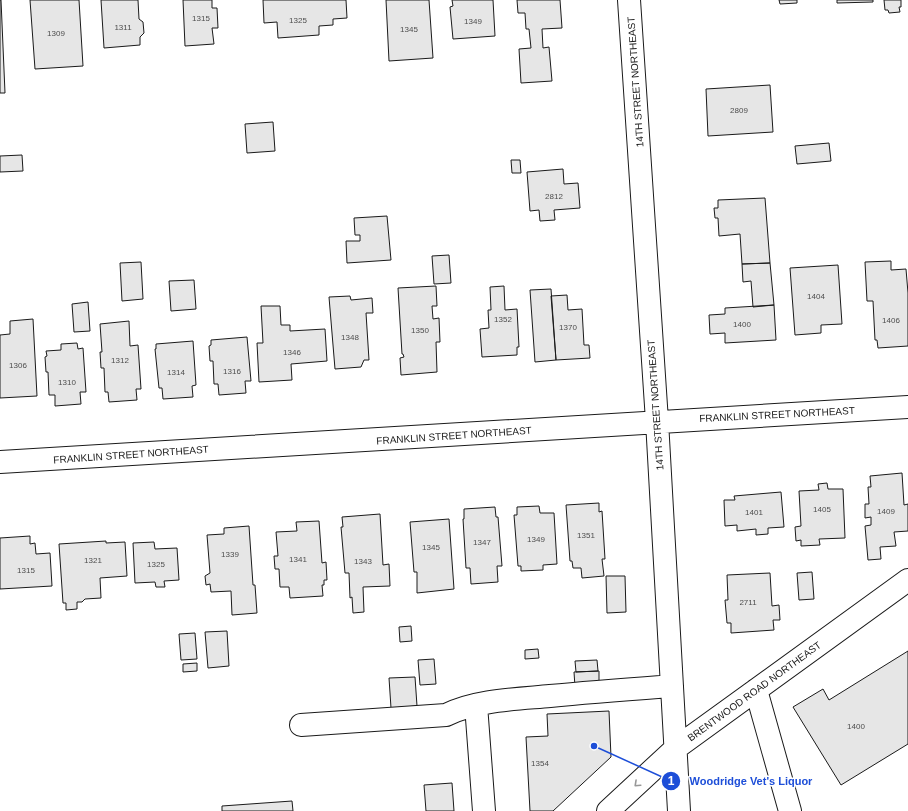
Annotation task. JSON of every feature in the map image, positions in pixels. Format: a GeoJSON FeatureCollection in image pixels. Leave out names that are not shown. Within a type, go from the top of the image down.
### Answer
{"type":"FeatureCollection","features":[{"type":"Feature","properties":{"kind":"street","name":"14TH STREET NORTHEAST"},"geometry":{"type":"LineString","coordinates":[[629,0],[679,811]]}},
{"type":"Feature","properties":{"kind":"street","name":"FRANKLIN STREET NORTHEAST"},"geometry":{"type":"LineString","coordinates":[[0,462],[656,421],[908,407]]}},
{"type":"Feature","properties":{"kind":"street","name":"BRENTWOOD ROAD NORTHEAST"},"geometry":{"type":"LineString","coordinates":[[608,811],[676,748],[908,580]]}},
{"type":"Feature","properties":{"kind":"street"},"geometry":{"type":"LineString","coordinates":[[301,725],[446,715],[458,709],[520,698],[672,686]]}},
{"type":"Feature","properties":{"kind":"street"},"geometry":{"type":"LineString","coordinates":[[756,690],[790,811]]}},
{"type":"Feature","properties":{"kind":"street"},"geometry":{"type":"LineString","coordinates":[[476,705],[484,811]]}},
{"type":"Feature","properties":{"kind":"building"},"geometry":{"type":"Polygon","coordinates":[[[1,0],[5,93],[0,93],[1,0]]]}},
{"type":"Feature","properties":{"kind":"building"},"geometry":{"type":"Polygon","coordinates":[[[30,0],[79,0],[83,66],[35,69],[30,0]]]}},
{"type":"Feature","properties":{"kind":"building"},"geometry":{"type":"Polygon","coordinates":[[[101,0],[138,0],[139,19],[143,22],[144,33],[140,37],[140,45],[104,48],[101,0]]]}},
{"type":"Feature","properties":{"kind":"building"},"geometry":{"type":"Polygon","coordinates":[[[183,0],[212,0],[212,8],[217,8],[218,28],[212,28],[214,44],[185,46],[183,0]]]}},
{"type":"Feature","properties":{"kind":"building"},"geometry":{"type":"Polygon","coordinates":[[[263,0],[346,0],[347,18],[333,19],[333,25],[319,26],[319,35],[278,38],[277,22],[264,23],[263,0]]]}},
{"type":"Feature","properties":{"kind":"building"},"geometry":{"type":"Polygon","coordinates":[[[386,0],[429,0],[433,58],[389,61],[386,0]]]}},
{"type":"Feature","properties":{"kind":"building"},"geometry":{"type":"Polygon","coordinates":[[[452,0],[493,0],[495,36],[453,39],[450,7],[453,6],[452,0]]]}},
{"type":"Feature","properties":{"kind":"building"},"geometry":{"type":"Polygon","coordinates":[[[517,0],[560,0],[562,28],[542,29],[543,48],[549,47],[552,81],[521,83],[519,49],[531,48],[529,29],[526,29],[525,13],[518,13],[517,0]]]}},
{"type":"Feature","properties":{"kind":"building"},"geometry":{"type":"Polygon","coordinates":[[[779,0],[797,0],[797,3],[780,4],[779,0]]]}},
{"type":"Feature","properties":{"kind":"building"},"geometry":{"type":"Polygon","coordinates":[[[837,0],[873,0],[873,2],[837,3],[837,0]]]}},
{"type":"Feature","properties":{"kind":"building"},"geometry":{"type":"Polygon","coordinates":[[[884,0],[901,0],[901,7],[899,7],[900,12],[889,13],[888,10],[885,10],[884,0]]]}},
{"type":"Feature","properties":{"kind":"building"},"geometry":{"type":"Polygon","coordinates":[[[770,85],[773,132],[708,136],[706,89],[770,85]]]}},
{"type":"Feature","properties":{"kind":"building"},"geometry":{"type":"Polygon","coordinates":[[[273,122],[275,151],[247,153],[245,124],[273,122]]]}},
{"type":"Feature","properties":{"kind":"building"},"geometry":{"type":"Polygon","coordinates":[[[829,143],[831,161],[797,164],[795,146],[829,143]]]}},
{"type":"Feature","properties":{"kind":"building"},"geometry":{"type":"Polygon","coordinates":[[[22,155],[23,171],[0,172],[0,156],[22,155]]]}},
{"type":"Feature","properties":{"kind":"building"},"geometry":{"type":"Polygon","coordinates":[[[511,160],[520,160],[521,173],[512,173],[511,160]]]}},
{"type":"Feature","properties":{"kind":"building"},"geometry":{"type":"Polygon","coordinates":[[[563,169],[564,184],[578,183],[580,208],[554,210],[555,220],[540,221],[539,210],[530,211],[527,172],[563,169]]]}},
{"type":"Feature","properties":{"kind":"building"},"geometry":{"type":"Polygon","coordinates":[[[765,198],[770,263],[742,264],[740,234],[719,236],[718,218],[715,218],[714,208],[718,208],[718,200],[765,198]]]}},
{"type":"Feature","properties":{"kind":"building"},"geometry":{"type":"Polygon","coordinates":[[[387,216],[391,260],[347,263],[346,241],[360,241],[360,235],[355,235],[354,218],[387,216]]]}},
{"type":"Feature","properties":{"kind":"building"},"geometry":{"type":"Polygon","coordinates":[[[449,255],[451,283],[434,284],[432,256],[449,255]]]}},
{"type":"Feature","properties":{"kind":"building"},"geometry":{"type":"Polygon","coordinates":[[[891,261],[891,270],[906,269],[908,293],[908,346],[878,348],[877,340],[875,340],[873,301],[867,301],[865,262],[891,261]]]}},
{"type":"Feature","properties":{"kind":"building"},"geometry":{"type":"Polygon","coordinates":[[[141,262],[143,299],[122,301],[120,263],[141,262]]]}},
{"type":"Feature","properties":{"kind":"building"},"geometry":{"type":"Polygon","coordinates":[[[770,263],[774,305],[753,307],[751,281],[743,282],[742,264],[770,263]]]}},
{"type":"Feature","properties":{"kind":"building"},"geometry":{"type":"Polygon","coordinates":[[[838,265],[842,324],[821,325],[821,333],[795,335],[790,268],[838,265]]]}},
{"type":"Feature","properties":{"kind":"building"},"geometry":{"type":"Polygon","coordinates":[[[194,280],[196,309],[171,311],[169,281],[194,280]]]}},
{"type":"Feature","properties":{"kind":"building"},"geometry":{"type":"Polygon","coordinates":[[[436,286],[437,306],[432,306],[433,319],[439,318],[440,342],[436,342],[437,372],[401,375],[400,358],[404,357],[402,354],[398,288],[436,286]]]}},
{"type":"Feature","properties":{"kind":"building"},"geometry":{"type":"Polygon","coordinates":[[[504,286],[505,310],[517,309],[519,347],[517,347],[517,355],[482,357],[480,329],[489,328],[488,310],[491,310],[490,287],[504,286]]]}},
{"type":"Feature","properties":{"kind":"building"},"geometry":{"type":"Polygon","coordinates":[[[551,289],[556,360],[535,362],[530,290],[551,289]]]}},
{"type":"Feature","properties":{"kind":"building"},"geometry":{"type":"Polygon","coordinates":[[[567,295],[568,310],[582,309],[584,345],[589,345],[590,358],[556,360],[551,296],[567,295]]]}},
{"type":"Feature","properties":{"kind":"building"},"geometry":{"type":"Polygon","coordinates":[[[350,296],[351,300],[372,298],[373,313],[366,313],[369,360],[364,360],[361,367],[335,369],[329,297],[350,296]]]}},
{"type":"Feature","properties":{"kind":"building"},"geometry":{"type":"Polygon","coordinates":[[[88,302],[90,331],[74,332],[72,304],[88,302]]]}},
{"type":"Feature","properties":{"kind":"building"},"geometry":{"type":"Polygon","coordinates":[[[774,305],[776,340],[725,343],[725,333],[710,334],[709,315],[725,314],[725,308],[774,305]]]}},
{"type":"Feature","properties":{"kind":"building"},"geometry":{"type":"Polygon","coordinates":[[[261,306],[280,306],[281,325],[290,325],[290,331],[325,329],[327,361],[291,364],[292,380],[259,382],[257,343],[263,343],[261,306]]]}},
{"type":"Feature","properties":{"kind":"building"},"geometry":{"type":"Polygon","coordinates":[[[33,319],[37,396],[0,398],[0,335],[10,334],[10,321],[33,319]]]}},
{"type":"Feature","properties":{"kind":"building"},"geometry":{"type":"Polygon","coordinates":[[[129,321],[130,346],[138,345],[141,389],[136,389],[137,400],[109,402],[108,392],[105,392],[104,368],[101,368],[100,352],[102,352],[100,324],[129,321]]]}},
{"type":"Feature","properties":{"kind":"building"},"geometry":{"type":"Polygon","coordinates":[[[247,337],[251,381],[245,381],[246,393],[219,395],[218,384],[214,384],[213,361],[210,361],[209,346],[211,345],[211,340],[247,337]]]}},
{"type":"Feature","properties":{"kind":"building"},"geometry":{"type":"Polygon","coordinates":[[[193,341],[196,385],[192,386],[193,397],[163,399],[162,388],[159,388],[155,349],[156,344],[193,341]]]}},
{"type":"Feature","properties":{"kind":"building"},"geometry":{"type":"Polygon","coordinates":[[[77,343],[78,349],[83,348],[86,392],[80,392],[81,404],[55,406],[55,395],[49,395],[48,372],[46,372],[46,351],[61,350],[61,344],[77,343]]]}},
{"type":"Feature","properties":{"kind":"building"},"geometry":{"type":"Polygon","coordinates":[[[902,473],[904,505],[908,504],[908,531],[894,532],[896,546],[880,547],[881,559],[868,560],[865,526],[871,525],[871,517],[865,518],[865,504],[869,504],[868,487],[871,487],[870,476],[902,473]]]}},
{"type":"Feature","properties":{"kind":"building"},"geometry":{"type":"Polygon","coordinates":[[[827,483],[828,489],[843,489],[845,538],[819,539],[820,545],[801,546],[801,540],[796,541],[795,527],[801,526],[799,491],[819,490],[818,484],[827,483]]]}},
{"type":"Feature","properties":{"kind":"building"},"geometry":{"type":"Polygon","coordinates":[[[781,492],[784,527],[768,528],[768,534],[756,535],[756,529],[737,531],[737,525],[725,526],[724,500],[735,500],[734,496],[781,492]]]}},
{"type":"Feature","properties":{"kind":"building"},"geometry":{"type":"Polygon","coordinates":[[[599,503],[599,512],[602,511],[605,559],[602,559],[604,576],[582,578],[581,568],[573,568],[572,561],[570,561],[566,505],[599,503]]]}},
{"type":"Feature","properties":{"kind":"building"},"geometry":{"type":"Polygon","coordinates":[[[539,506],[540,513],[554,513],[557,564],[543,565],[543,570],[521,571],[521,566],[518,566],[514,515],[517,515],[517,507],[539,506]]]}},
{"type":"Feature","properties":{"kind":"building"},"geometry":{"type":"Polygon","coordinates":[[[495,507],[496,517],[498,517],[502,566],[497,566],[498,582],[471,584],[470,568],[466,568],[463,519],[464,509],[495,507]]]}},
{"type":"Feature","properties":{"kind":"building"},"geometry":{"type":"Polygon","coordinates":[[[380,514],[383,565],[389,564],[390,586],[363,587],[364,612],[353,613],[352,597],[350,598],[349,573],[345,573],[341,527],[343,527],[342,517],[380,514]]]}},
{"type":"Feature","properties":{"kind":"building"},"geometry":{"type":"Polygon","coordinates":[[[449,519],[454,589],[417,593],[417,572],[414,572],[410,522],[449,519]]]}},
{"type":"Feature","properties":{"kind":"building"},"geometry":{"type":"Polygon","coordinates":[[[319,521],[322,563],[326,562],[327,580],[324,580],[324,585],[322,585],[323,596],[290,598],[289,587],[280,587],[279,569],[275,569],[274,556],[278,556],[276,532],[297,531],[296,522],[319,521]]]}},
{"type":"Feature","properties":{"kind":"building"},"geometry":{"type":"Polygon","coordinates":[[[249,526],[253,585],[255,585],[257,613],[232,615],[231,591],[211,592],[210,584],[206,585],[205,576],[210,573],[207,535],[224,534],[224,528],[249,526]]]}},
{"type":"Feature","properties":{"kind":"building"},"geometry":{"type":"Polygon","coordinates":[[[30,536],[30,544],[35,543],[36,554],[50,553],[52,586],[0,589],[0,538],[30,536]]]}},
{"type":"Feature","properties":{"kind":"building"},"geometry":{"type":"Polygon","coordinates":[[[106,541],[106,543],[125,542],[127,576],[100,578],[101,598],[85,599],[82,602],[77,602],[77,609],[66,610],[66,603],[63,603],[59,544],[106,541]]]}},
{"type":"Feature","properties":{"kind":"building"},"geometry":{"type":"Polygon","coordinates":[[[154,542],[155,549],[177,548],[179,580],[164,581],[165,587],[156,587],[155,582],[135,583],[133,543],[154,542]]]}},
{"type":"Feature","properties":{"kind":"building"},"geometry":{"type":"Polygon","coordinates":[[[812,572],[814,599],[799,600],[797,573],[812,572]]]}},
{"type":"Feature","properties":{"kind":"building"},"geometry":{"type":"Polygon","coordinates":[[[770,573],[772,606],[779,605],[780,620],[773,620],[774,630],[731,633],[731,623],[727,623],[725,600],[728,600],[727,575],[770,573]]]}},
{"type":"Feature","properties":{"kind":"building"},"geometry":{"type":"Polygon","coordinates":[[[606,576],[625,576],[626,612],[607,613],[606,576]]]}},
{"type":"Feature","properties":{"kind":"building"},"geometry":{"type":"Polygon","coordinates":[[[411,626],[412,641],[400,642],[399,627],[411,626]]]}},
{"type":"Feature","properties":{"kind":"building"},"geometry":{"type":"Polygon","coordinates":[[[227,631],[229,666],[208,668],[205,632],[227,631]]]}},
{"type":"Feature","properties":{"kind":"building"},"geometry":{"type":"Polygon","coordinates":[[[195,633],[197,659],[181,660],[179,634],[195,633]]]}},
{"type":"Feature","properties":{"kind":"building"},"geometry":{"type":"Polygon","coordinates":[[[538,649],[539,658],[525,659],[525,650],[538,649]]]}},
{"type":"Feature","properties":{"kind":"building"},"geometry":{"type":"Polygon","coordinates":[[[908,651],[908,744],[841,785],[793,707],[823,689],[829,700],[908,651]]]}},
{"type":"Feature","properties":{"kind":"building"},"geometry":{"type":"Polygon","coordinates":[[[434,659],[436,684],[420,685],[418,660],[434,659]]]}},
{"type":"Feature","properties":{"kind":"building"},"geometry":{"type":"Polygon","coordinates":[[[597,660],[598,671],[576,672],[575,661],[597,660]]]}},
{"type":"Feature","properties":{"kind":"building"},"geometry":{"type":"Polygon","coordinates":[[[197,663],[197,671],[183,672],[183,664],[197,663]]]}},
{"type":"Feature","properties":{"kind":"building"},"geometry":{"type":"Polygon","coordinates":[[[599,671],[599,686],[575,687],[574,672],[599,671]]]}},
{"type":"Feature","properties":{"kind":"building"},"geometry":{"type":"Polygon","coordinates":[[[415,677],[417,706],[391,708],[389,678],[415,677]]]}},
{"type":"Feature","properties":{"kind":"building"},"geometry":{"type":"Polygon","coordinates":[[[609,711],[611,757],[553,811],[530,811],[526,737],[548,736],[547,714],[609,711]]]}},
{"type":"Feature","properties":{"kind":"building"},"geometry":{"type":"Polygon","coordinates":[[[452,783],[454,811],[426,811],[424,785],[452,783]]]}},
{"type":"Feature","properties":{"kind":"building"},"geometry":{"type":"Polygon","coordinates":[[[292,801],[293,811],[222,811],[222,806],[292,801]]]}},
{"type":"Feature","properties":{"kind":"place","name":"Woodridge Vet's Liquor"},"geometry":{"type":"Point","coordinates":[594,746]}}]}
